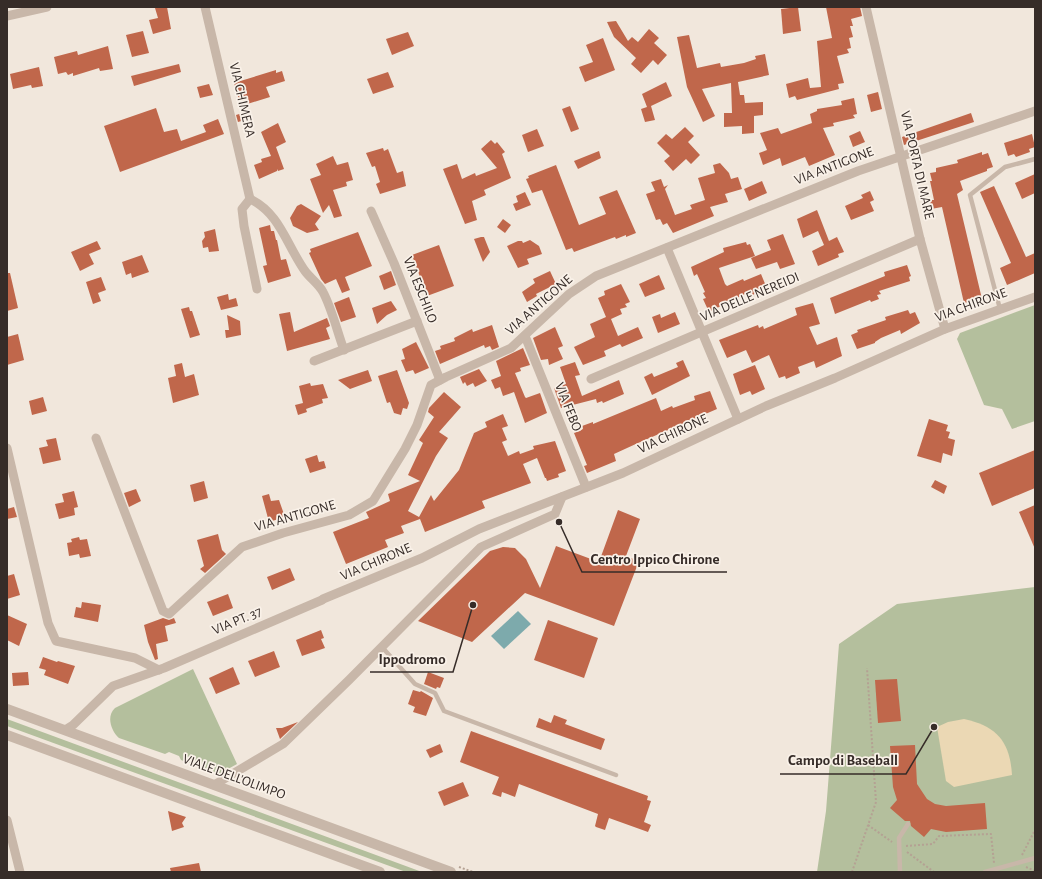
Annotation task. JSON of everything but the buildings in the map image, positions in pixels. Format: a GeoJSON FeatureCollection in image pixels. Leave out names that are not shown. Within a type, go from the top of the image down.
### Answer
{"type":"FeatureCollection","features":[{"type":"Feature","properties":{"kind":"street"},"geometry":{"type":"LineString","coordinates":[[7,16],[46,7]]}},
{"type":"Feature","properties":{"kind":"street","name":"VIA CHIMERA"},"geometry":{"type":"LineString","coordinates":[[206,7],[250,199]]}},
{"type":"Feature","properties":{"kind":"street","name":"VIA PORTA DI MARE"},"geometry":{"type":"LineString","coordinates":[[866,7],[920,240],[945,329]]}},
{"type":"Feature","properties":{"kind":"street","name":"VIA ANTIGONE"},"geometry":{"type":"LineString","coordinates":[[96,438],[163,611],[169,614],[242,547],[283,533],[349,515],[373,501],[393,471],[411,437],[431,385],[512,348],[549,311],[569,294],[596,276],[900,155],[1035,111]]}},
{"type":"Feature","properties":{"kind":"street"},"geometry":{"type":"LineString","coordinates":[[257,289],[242,210],[250,199],[257,202],[276,219],[292,252],[306,272],[323,291],[344,350]]}},
{"type":"Feature","properties":{"kind":"street","name":"VIA ESCHILO"},"geometry":{"type":"LineString","coordinates":[[371,211],[394,263],[440,380]]}},
{"type":"Feature","properties":{"kind":"street","name":"VIA DELLE NEREIDI"},"geometry":{"type":"LineString","coordinates":[[590,379],[920,240]]}},
{"type":"Feature","properties":{"kind":"street"},"geometry":{"type":"LineString","coordinates":[[667,248],[738,419]]}},
{"type":"Feature","properties":{"kind":"street","name":"VIA CHIRONE"},"geometry":{"type":"LineString","coordinates":[[322,600],[422,558],[479,529],[623,473],[738,419],[945,329],[1035,297]]}},
{"type":"Feature","properties":{"kind":"street"},"geometry":{"type":"LineString","coordinates":[[314,361],[417,321]]}},
{"type":"Feature","properties":{"kind":"street","name":"VIA FEBO"},"geometry":{"type":"LineString","coordinates":[[525,336],[586,487]]}},
{"type":"Feature","properties":{"kind":"street"},"geometry":{"type":"LineString","coordinates":[[7,448],[48,623],[56,641],[135,658],[162,669]]}},
{"type":"Feature","properties":{"kind":"street"},"geometry":{"type":"LineString","coordinates":[[214,785],[282,744],[382,647],[481,547],[555,514],[562,497]]}},
{"type":"Feature","properties":{"kind":"street","name":"VIA PT. 37"},"geometry":{"type":"LineString","coordinates":[[162,669],[322,600]]}},
{"type":"Feature","properties":{"kind":"street"},"geometry":{"type":"LineString","coordinates":[[65,730],[73,725],[113,686],[162,669]]}},
{"type":"Feature","properties":{"kind":"street","name":"VIALE DELL'OLIMPO"},"geometry":{"type":"LineString","coordinates":[[7,709],[451,872]]}},
{"type":"Feature","properties":{"kind":"street"},"geometry":{"type":"LineString","coordinates":[[7,735],[380,872]]}},
{"type":"Feature","properties":{"kind":"street"},"geometry":{"type":"LineString","coordinates":[[7,820],[20,872]]}},
{"type":"Feature","properties":{"kind":"lane"},"geometry":{"type":"LineString","coordinates":[[1000,310],[970,195],[1005,167],[1035,159]]}},
{"type":"Feature","properties":{"kind":"lane"},"geometry":{"type":"LineString","coordinates":[[382,647],[415,684],[435,693],[444,711],[616,775]]}},
{"type":"Feature","properties":{"kind":"lane"},"geometry":{"type":"LineString","coordinates":[[900,872],[899,838],[908,824]]}},
{"type":"Feature","properties":{"kind":"lane"},"geometry":{"type":"LineString","coordinates":[[985,872],[1035,858]]}},
{"type":"Feature","properties":{"kind":"path"},"geometry":{"type":"LineString","coordinates":[[852,872],[876,802],[867,668]]}},
{"type":"Feature","properties":{"kind":"path"},"geometry":{"type":"LineString","coordinates":[[1018,863],[1035,830]]}},
{"type":"Feature","properties":{"kind":"path"},"geometry":{"type":"LineString","coordinates":[[899,847],[933,844],[939,836],[990,834],[994,869]]}},
{"type":"Feature","properties":{"kind":"green space"},"geometry":{"type":"Polygon","coordinates":[[[1035,305],[1035,421],[1012,429],[1002,409],[984,405],[957,339],[960,333],[1035,305]]]}},
{"type":"Feature","properties":{"kind":"green space"},"geometry":{"type":"Polygon","coordinates":[[[1035,587],[1035,872],[817,872],[826,811],[839,644],[897,604],[1035,587]]]}},
{"type":"Feature","properties":{"kind":"green space"},"geometry":{"type":"Polygon","coordinates":[[[193,669],[237,764],[219,774],[181,760],[179,756],[169,752],[165,754],[119,738],[112,728],[110,719],[112,711],[115,708],[193,669]]]}},
{"type":"Feature","properties":{"kind":"green space"},"geometry":{"type":"Polygon","coordinates":[[[7,719],[422,872],[406,872],[7,726],[7,719]]]}},
{"type":"Feature","properties":{"kind":"sand"},"geometry":{"type":"Polygon","coordinates":[[[964,719],[985,726],[1000,737],[1008,753],[1012,775],[954,787],[946,781],[937,727],[948,722],[964,719]]]}},
{"type":"Feature","properties":{"kind":"water"},"geometry":{"type":"Polygon","coordinates":[[[518,611],[531,624],[504,649],[491,636],[518,611]]]}},
{"type":"Feature","properties":{"kind":"place","name":"Centro Ippico Chirone"},"geometry":{"type":"Point","coordinates":[559,522]}},
{"type":"Feature","properties":{"kind":"place","name":"Ippodromo"},"geometry":{"type":"Point","coordinates":[473,605]}},
{"type":"Feature","properties":{"kind":"place","name":"Campo di Baseball"},"geometry":{"type":"Point","coordinates":[934,727]}}]}
